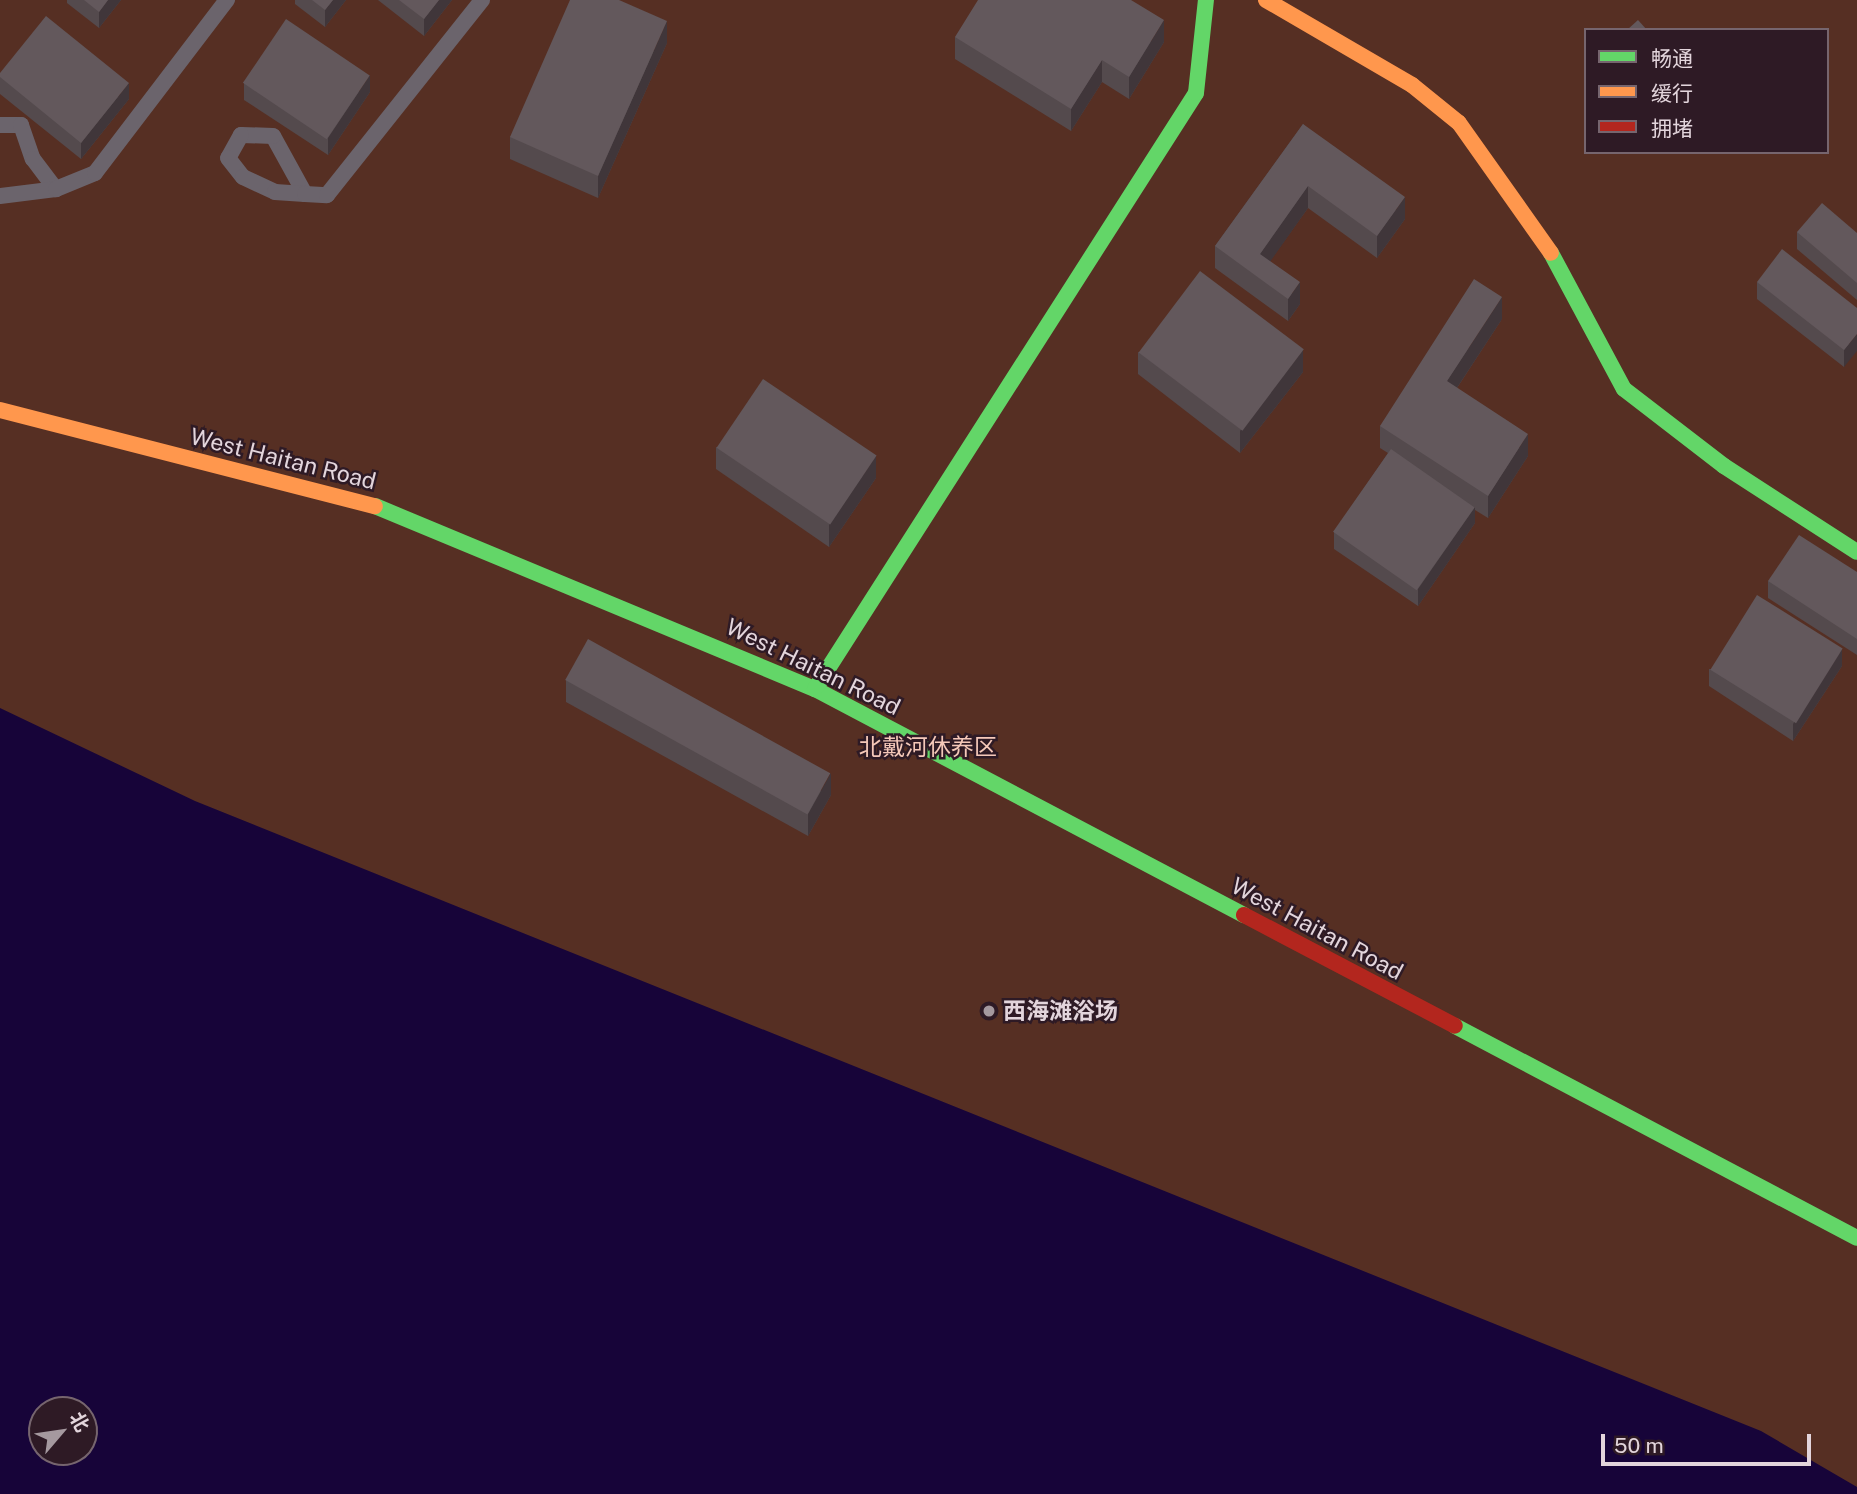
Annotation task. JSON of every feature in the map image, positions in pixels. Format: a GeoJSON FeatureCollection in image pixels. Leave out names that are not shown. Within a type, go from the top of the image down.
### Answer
{"type":"FeatureCollection","features":[{"type":"Feature","properties":{"kind":"main road"},"geometry":{"type":"LineString","coordinates":[[815,689],[1196,93],[1206,0]]}},
{"type":"Feature","properties":{"kind":"main road"},"geometry":{"type":"LineString","coordinates":[[1266,0],[1412,85],[1459,123],[1564,272],[1624,389],[1724,466],[1857,552]]}},
{"type":"Feature","properties":{"kind":"main road","name":"West Haitan Road"},"geometry":{"type":"LineString","coordinates":[[0,410],[391,510],[815,689],[1857,1238]]}},
{"type":"Feature","properties":{"kind":"lane"},"geometry":{"type":"LineString","coordinates":[[0,196],[56,189],[95,173],[227,0]]}},
{"type":"Feature","properties":{"kind":"lane"},"geometry":{"type":"LineString","coordinates":[[305,194],[273,136],[241,135],[228,158],[243,177],[275,192],[305,194],[327,195],[482,0]]}},
{"type":"Feature","properties":{"kind":"lane"},"geometry":{"type":"LineString","coordinates":[[0,125],[21,125],[33,159],[56,189]]}},
{"type":"Feature","properties":{"kind":"green space","name":"北戴河休养区"},"geometry":{"type":"Polygon","coordinates":[[[0,0],[1857,0],[1857,1494],[0,1494],[0,0]]]}},
{"type":"Feature","properties":{"kind":"shaded area"},"geometry":{"type":"Polygon","coordinates":[[[0,708],[195,801],[1761,1431],[1857,1487],[1857,1494],[0,1494],[0,708]]]}},
{"type":"Feature","properties":{"kind":"building"},"geometry":{"type":"Polygon","coordinates":[[[84,0],[108,0],[99,12],[84,0]]]}},
{"type":"Feature","properties":{"kind":"building"},"geometry":{"type":"Polygon","coordinates":[[[312,0],[333,0],[325,10],[312,0]]]}},
{"type":"Feature","properties":{"kind":"building"},"geometry":{"type":"Polygon","coordinates":[[[399,0],[439,0],[424,19],[399,0]]]}},
{"type":"Feature","properties":{"kind":"building"},"geometry":{"type":"Polygon","coordinates":[[[570,0],[619,0],[667,21],[598,176],[510,137],[570,0]]]}},
{"type":"Feature","properties":{"kind":"building"},"geometry":{"type":"Polygon","coordinates":[[[978,0],[1131,0],[1164,20],[1129,77],[1102,60],[1071,109],[955,37],[978,0]]]}},
{"type":"Feature","properties":{"kind":"building"},"geometry":{"type":"Polygon","coordinates":[[[46,16],[129,83],[81,143],[0,77],[0,73],[46,16]]]}},
{"type":"Feature","properties":{"kind":"building"},"geometry":{"type":"Polygon","coordinates":[[[286,19],[370,75],[327,139],[243,83],[286,19]]]}},
{"type":"Feature","properties":{"kind":"building"},"geometry":{"type":"Polygon","coordinates":[[[1638,20],[1645,28],[1629,28],[1638,20]]]}},
{"type":"Feature","properties":{"kind":"building"},"geometry":{"type":"Polygon","coordinates":[[[1303,124],[1405,197],[1377,236],[1308,186],[1260,254],[1300,282],[1288,299],[1215,246],[1303,124]]]}},
{"type":"Feature","properties":{"kind":"building"},"geometry":{"type":"Polygon","coordinates":[[[1822,203],[1857,233],[1857,283],[1797,232],[1822,203]]]}},
{"type":"Feature","properties":{"kind":"building"},"geometry":{"type":"Polygon","coordinates":[[[1782,249],[1857,308],[1857,334],[1844,350],[1757,282],[1782,249]]]}},
{"type":"Feature","properties":{"kind":"building"},"geometry":{"type":"Polygon","coordinates":[[[1200,271],[1304,349],[1242,431],[1139,352],[1200,271]]]}},
{"type":"Feature","properties":{"kind":"building"},"geometry":{"type":"Polygon","coordinates":[[[1474,279],[1502,297],[1447,381],[1528,434],[1488,496],[1380,426],[1474,279]]]}},
{"type":"Feature","properties":{"kind":"building"},"geometry":{"type":"Polygon","coordinates":[[[763,379],[877,456],[830,524],[717,448],[763,379]]]}},
{"type":"Feature","properties":{"kind":"building"},"geometry":{"type":"Polygon","coordinates":[[[1391,449],[1475,508],[1417,590],[1333,532],[1391,449]]]}},
{"type":"Feature","properties":{"kind":"building"},"geometry":{"type":"Polygon","coordinates":[[[1799,535],[1857,572],[1857,639],[1768,581],[1799,535]]]}},
{"type":"Feature","properties":{"kind":"building"},"geometry":{"type":"Polygon","coordinates":[[[1757,595],[1843,649],[1796,723],[1710,670],[1757,595]]]}},
{"type":"Feature","properties":{"kind":"building"},"geometry":{"type":"Polygon","coordinates":[[[588,639],[830,773],[807,814],[565,680],[588,639]]]}},
{"type":"Feature","properties":{"kind":"traffic: fast"},"geometry":{"type":"LineString","coordinates":[[815,689],[1196,93],[1206,0]]}},
{"type":"Feature","properties":{"kind":"traffic: fast"},"geometry":{"type":"LineString","coordinates":[[1551,253],[1624,389],[1724,466],[1857,552]]}},
{"type":"Feature","properties":{"kind":"traffic: fast"},"geometry":{"type":"LineString","coordinates":[[375,506],[815,689],[1244,915]]}},
{"type":"Feature","properties":{"kind":"traffic: fast"},"geometry":{"type":"LineString","coordinates":[[1455,1026],[1857,1238]]}},
{"type":"Feature","properties":{"kind":"traffic: slow"},"geometry":{"type":"LineString","coordinates":[[1266,0],[1412,85],[1459,123],[1551,253]]}},
{"type":"Feature","properties":{"kind":"traffic: slow"},"geometry":{"type":"LineString","coordinates":[[0,410],[375,506]]}},
{"type":"Feature","properties":{"kind":"traffic: jam"},"geometry":{"type":"LineString","coordinates":[[1244,915],[1455,1026]]}},
{"type":"Feature","properties":{"kind":"place","name":"西海滩浴场"},"geometry":{"type":"Point","coordinates":[989,1011]}}]}
